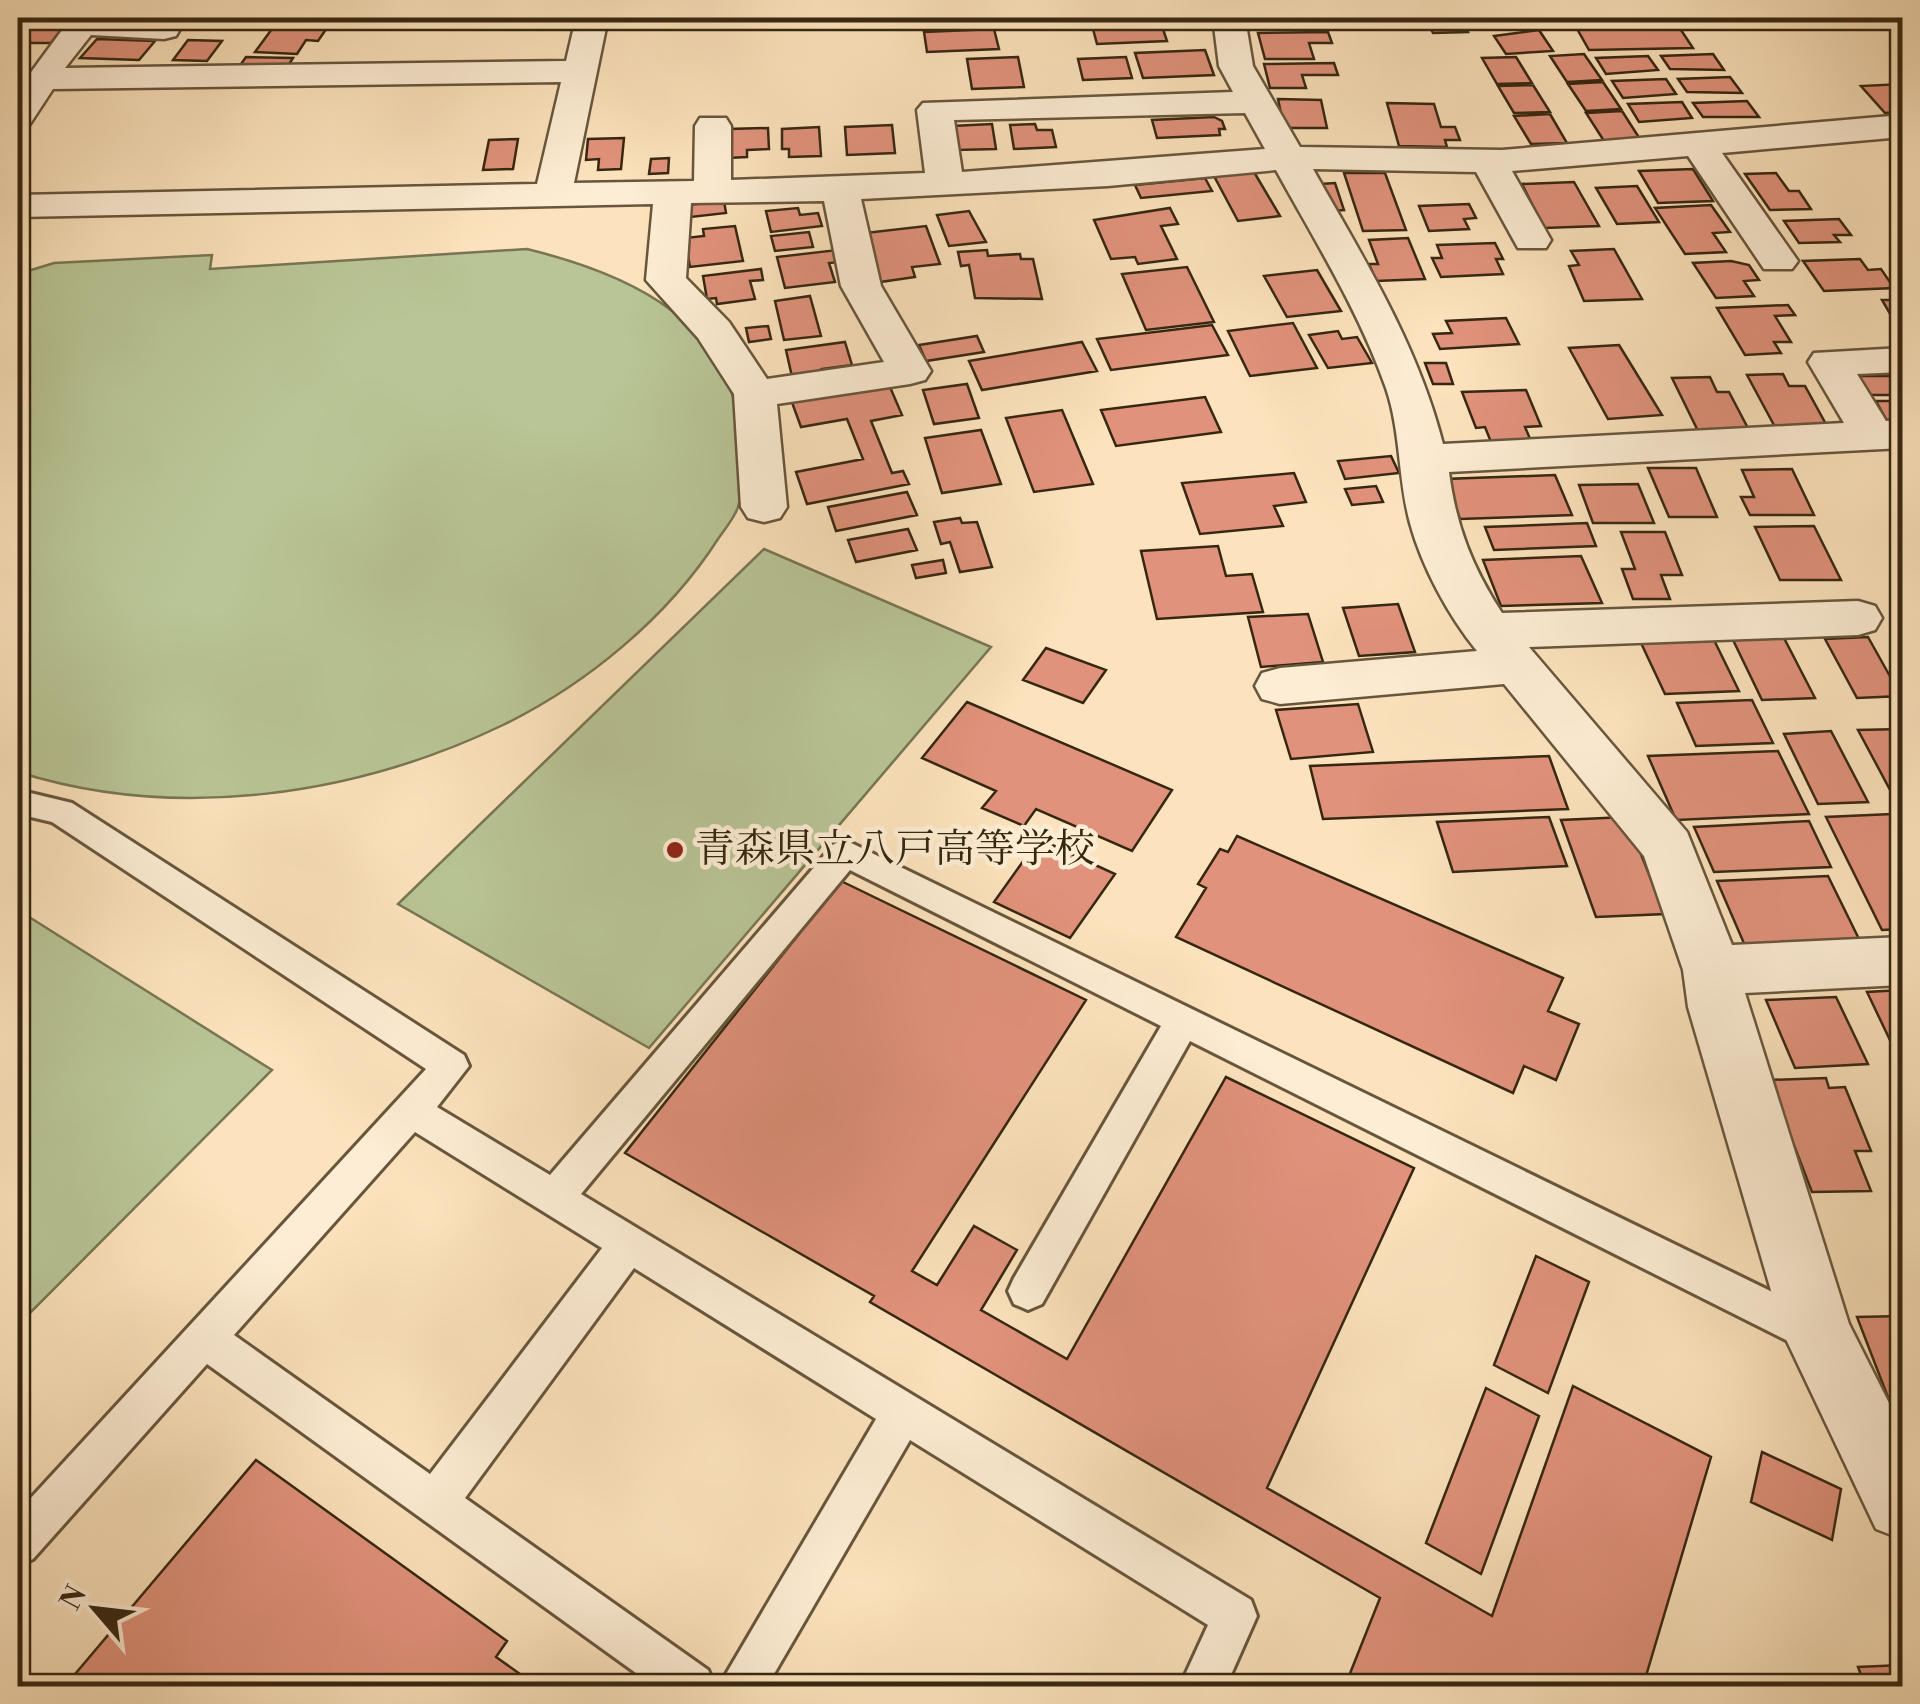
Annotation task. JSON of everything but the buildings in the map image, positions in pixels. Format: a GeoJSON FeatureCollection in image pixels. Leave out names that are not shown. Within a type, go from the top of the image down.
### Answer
{"type":"FeatureCollection","features":[{"type":"Feature","properties":{"kind":"street"},"geometry":{"type":"LineString","coordinates":[[554,192],[592,18]]}},
{"type":"Feature","properties":{"kind":"street"},"geometry":{"type":"LineString","coordinates":[[1229,18],[1236,66],[1284,158],[1379,320],[1408,390],[1425,459],[1432,521],[1454,576],[1502,648],[1668,847],[1712,970],[1718,1007],[1818,1335],[1902,1504]]}},
{"type":"Feature","properties":{"kind":"street"},"geometry":{"type":"LineString","coordinates":[[18,116],[84,21],[164,28]]}},
{"type":"Feature","properties":{"kind":"street"},"geometry":{"type":"LineString","coordinates":[[18,51],[49,67],[580,71]]}},
{"type":"Feature","properties":{"kind":"street"},"geometry":{"type":"LineString","coordinates":[[945,184],[935,110],[1255,102]]}},
{"type":"Feature","properties":{"kind":"street"},"geometry":{"type":"LineString","coordinates":[[712,126],[666,280],[714,331],[756,394],[764,507]]}},
{"type":"Feature","properties":{"kind":"street"},"geometry":{"type":"LineString","coordinates":[[18,206],[840,189],[1108,175],[1284,158],[1488,160],[1700,147],[1902,126]]}},
{"type":"Feature","properties":{"kind":"street"},"geometry":{"type":"LineString","coordinates":[[1700,147],[1778,262]]}},
{"type":"Feature","properties":{"kind":"street"},"geometry":{"type":"LineString","coordinates":[[1488,160],[1532,240]]}},
{"type":"Feature","properties":{"kind":"street"},"geometry":{"type":"LineString","coordinates":[[756,394],[910,370],[861,286],[840,189]]}},
{"type":"Feature","properties":{"kind":"street"},"geometry":{"type":"LineString","coordinates":[[1888,435],[1830,362],[1902,360]]}},
{"type":"Feature","properties":{"kind":"street"},"geometry":{"type":"LineString","coordinates":[[1425,459],[1888,435]]}},
{"type":"Feature","properties":{"kind":"street"},"geometry":{"type":"LineString","coordinates":[[1280,686],[1502,648],[1858,618]]}},
{"type":"Feature","properties":{"kind":"street"},"geometry":{"type":"LineString","coordinates":[[1712,970],[1902,962]]}},
{"type":"Feature","properties":{"kind":"lane"},"geometry":{"type":"LineString","coordinates":[[18,802],[61,812],[451,1066],[18,1544]]}},
{"type":"Feature","properties":{"kind":"lane"},"geometry":{"type":"LineString","coordinates":[[554,1198],[845,852],[1818,1335]]}},
{"type":"Feature","properties":{"kind":"lane"},"geometry":{"type":"LineString","coordinates":[[1028,1292],[1183,1020]]}},
{"type":"Feature","properties":{"kind":"lane"},"geometry":{"type":"LineString","coordinates":[[411,1110],[1235,1616],[1203,1686]]}},
{"type":"Feature","properties":{"kind":"lane"},"geometry":{"type":"LineString","coordinates":[[435,1503],[628,1244]]}},
{"type":"Feature","properties":{"kind":"lane"},"geometry":{"type":"LineString","coordinates":[[204,1338],[692,1686]]}},
{"type":"Feature","properties":{"kind":"lane"},"geometry":{"type":"LineString","coordinates":[[742,1686],[904,1413]]}},
{"type":"Feature","properties":{"kind":"green space"},"geometry":{"type":"Polygon","coordinates":[[[527,249],[604,273],[672,311],[699,336],[720,367],[735,403],[742,469],[737,511],[698,568],[650,621],[595,669],[503,725],[387,769],[326,784],[265,794],[140,796],[78,787],[18,772],[18,274],[54,263],[212,255],[210,269],[527,249]]]}},
{"type":"Feature","properties":{"kind":"green space"},"geometry":{"type":"Polygon","coordinates":[[[764,549],[991,647],[649,1048],[398,904],[764,549]]]}},
{"type":"Feature","properties":{"kind":"green space"},"geometry":{"type":"Polygon","coordinates":[[[18,910],[272,1070],[18,1325],[18,910]]]}},
{"type":"Feature","properties":{"kind":"place","name":"青森県立八戸高等学校"},"geometry":{"type":"Point","coordinates":[675,850]}}]}
